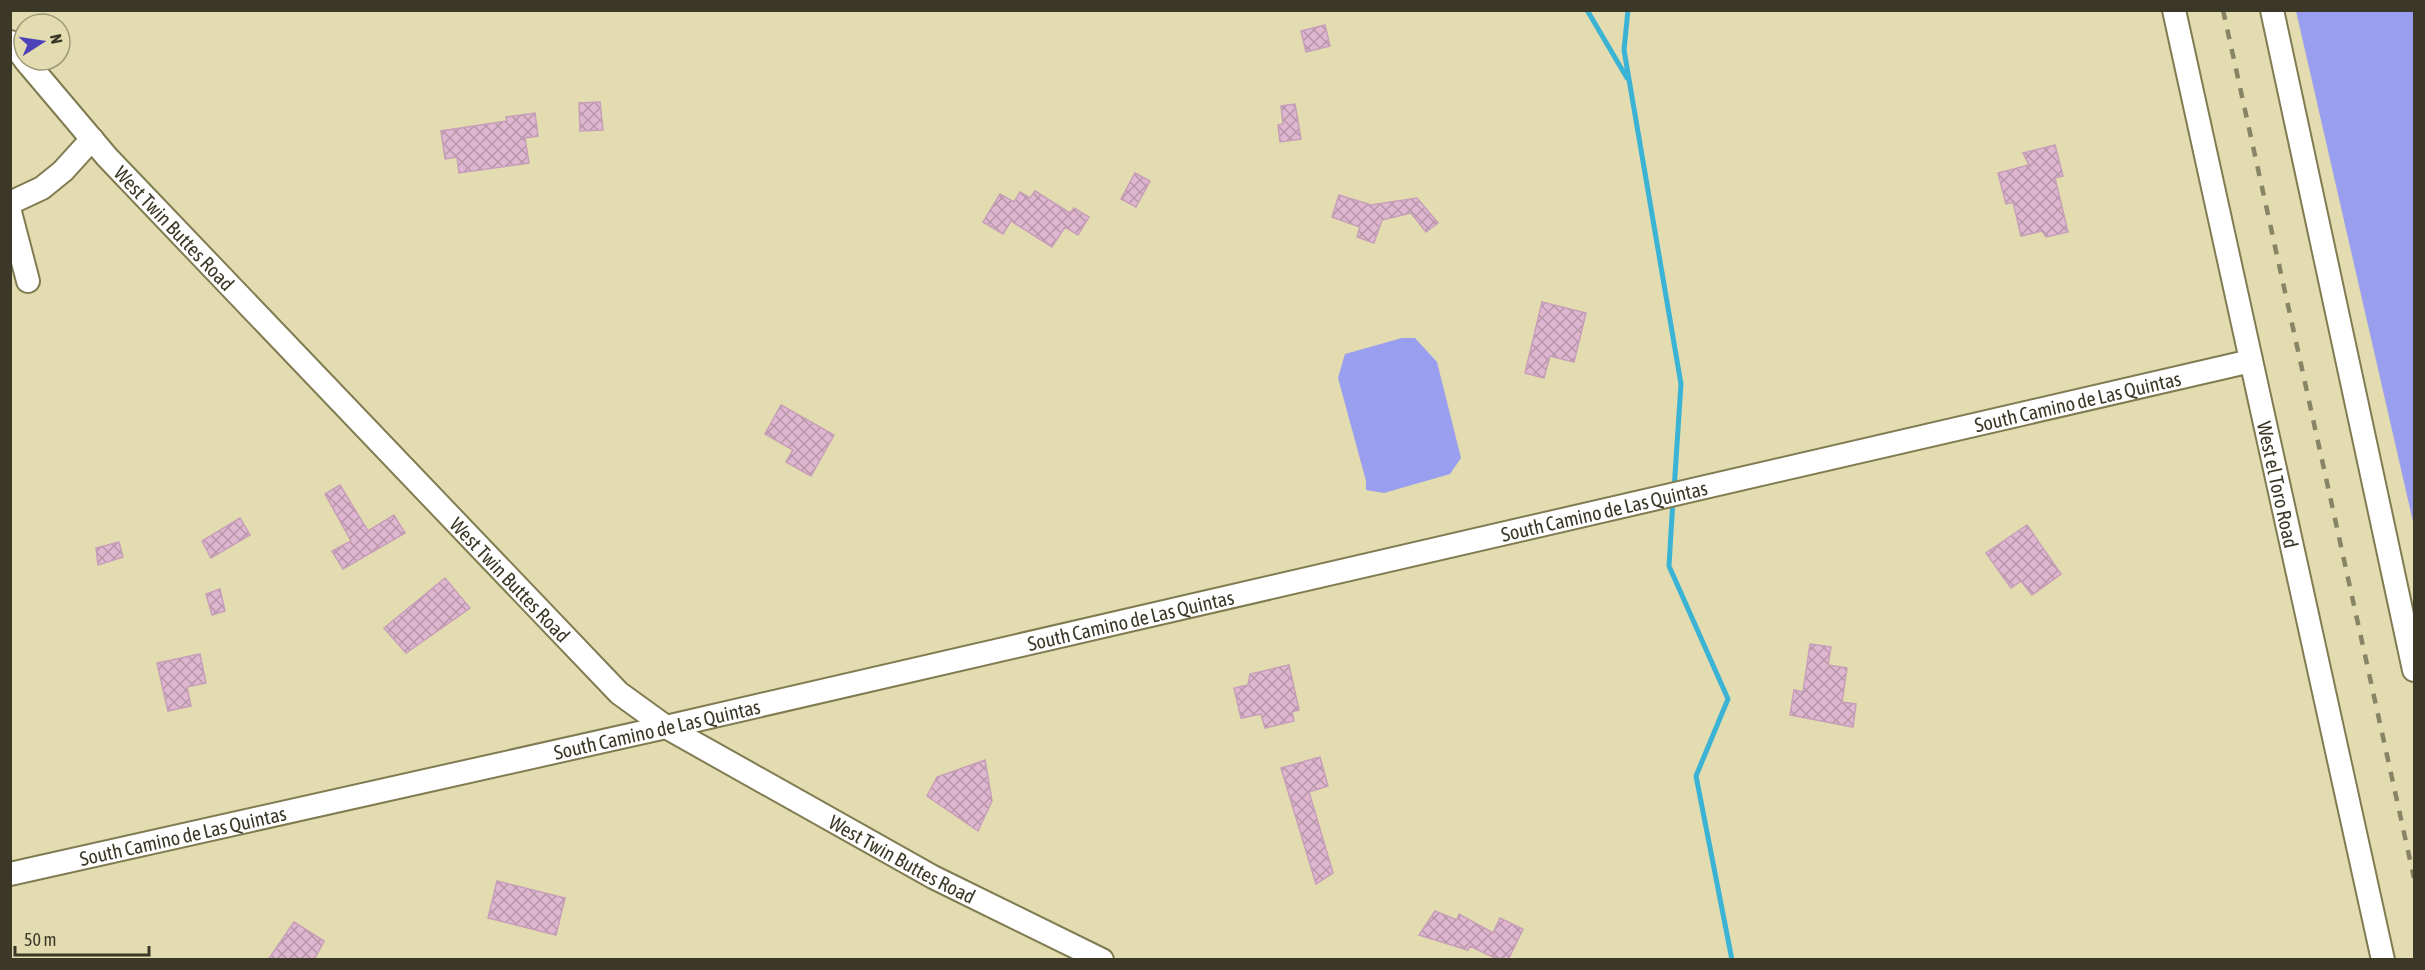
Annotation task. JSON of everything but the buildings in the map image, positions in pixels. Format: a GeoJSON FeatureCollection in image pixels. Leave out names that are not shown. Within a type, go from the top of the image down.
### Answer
{"type":"FeatureCollection","features":[{"type":"Feature","properties":{"kind":"street","name":"West el Toro Road"},"geometry":{"type":"LineString","coordinates":[[2174,10],[2383,960]]}},
{"type":"Feature","properties":{"kind":"street"},"geometry":{"type":"LineString","coordinates":[[2272,10],[2415,670]]}},
{"type":"Feature","properties":{"kind":"street","name":"West Twin Buttes Road"},"geometry":{"type":"LineString","coordinates":[[36,72],[92,139],[619,693],[666,727],[933,877],[1102,960]]}},
{"type":"Feature","properties":{"kind":"street"},"geometry":{"type":"LineString","coordinates":[[10,203],[42,188],[63,171],[92,139]]}},
{"type":"Feature","properties":{"kind":"street"},"geometry":{"type":"LineString","coordinates":[[10,212],[28,281]]}},
{"type":"Feature","properties":{"kind":"street","name":"South Camino de Las Quintas"},"geometry":{"type":"LineString","coordinates":[[10,874],[666,727],[2251,361]]}},
{"type":"Feature","properties":{"kind":"shaded area"},"geometry":{"type":"Polygon","coordinates":[[[2296,11],[2414,11],[2414,526],[2296,11]]]}},
{"type":"Feature","properties":{"kind":"shaded area"},"geometry":{"type":"Polygon","coordinates":[[[1402,338],[1415,338],[1437,362],[1461,458],[1450,474],[1384,493],[1366,490],[1366,481],[1338,378],[1345,354],[1402,338]]]}},
{"type":"Feature","properties":{"kind":"waterway"},"geometry":{"type":"LineString","coordinates":[[1587,10],[1627,78]]}},
{"type":"Feature","properties":{"kind":"waterway"},"geometry":{"type":"LineString","coordinates":[[1628,10],[1624,50],[1681,384],[1674,490]]}},
{"type":"Feature","properties":{"kind":"waterway"},"geometry":{"type":"LineString","coordinates":[[1673,499],[1669,566],[1728,699],[1696,776],[1732,960]]}},
{"type":"Feature","properties":{"kind":"railway"},"geometry":{"type":"LineString","coordinates":[[2223,10],[2414,878]]}}]}
